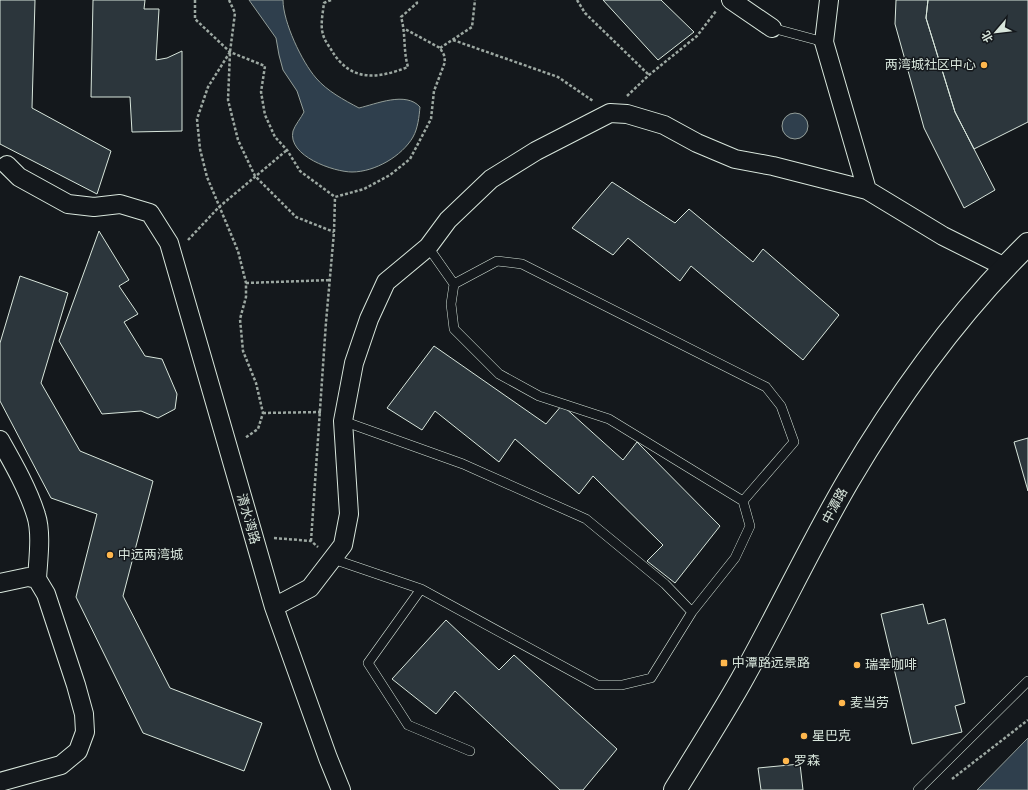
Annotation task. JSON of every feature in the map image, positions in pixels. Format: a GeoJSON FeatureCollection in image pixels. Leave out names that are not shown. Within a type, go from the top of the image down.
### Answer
{"type":"FeatureCollection","features":[{"type":"Feature","properties":{"kind":"street"},"geometry":{"type":"LineString","coordinates":[[828,0],[824,42],[867,190]]}},
{"type":"Feature","properties":{"kind":"street"},"geometry":{"type":"LineString","coordinates":[[726,3],[772,28]]}},
{"type":"Feature","properties":{"kind":"street"},"geometry":{"type":"LineString","coordinates":[[274,607],[310,588],[343,545],[349,514],[343,421],[354,363],[369,319],[386,282],[428,247],[448,220],[491,179],[536,151],[610,113],[627,114],[664,124],[696,143],[736,159],[773,166],[867,190],[943,236],[1005,267]]}},
{"type":"Feature","properties":{"kind":"street","name":"清水湾路"},"geometry":{"type":"LineString","coordinates":[[2,165],[19,177],[68,204],[94,207],[120,204],[150,214],[171,250],[274,607],[328,758],[341,790]]}},
{"type":"Feature","properties":{"kind":"street","name":"中潭路"},"geometry":{"type":"LineString","coordinates":[[675,790],[740,682],[848,482],[876,436],[937,349],[972,303],[1028,244]]}},
{"type":"Feature","properties":{"kind":"street"},"geometry":{"type":"LineString","coordinates":[[0,440],[12,461],[37,516],[39,550],[37,579],[46,594],[76,685],[84,714],[85,732],[78,751],[61,765],[0,782]]}},
{"type":"Feature","properties":{"kind":"street"},"geometry":{"type":"LineString","coordinates":[[0,583],[28,577],[37,579]]}},
{"type":"Feature","properties":{"kind":"lane"},"geometry":{"type":"LineString","coordinates":[[772,28],[824,42]]}},
{"type":"Feature","properties":{"kind":"lane"},"geometry":{"type":"LineString","coordinates":[[333,559],[421,589],[597,685],[622,685],[651,678],[692,612],[735,558],[750,526],[743,501],[609,419],[539,396],[499,374],[454,329],[451,304],[454,284],[428,247]]}},
{"type":"Feature","properties":{"kind":"lane"},"geometry":{"type":"LineString","coordinates":[[454,284],[497,261],[522,264],[766,387],[781,406],[794,442],[743,501]]}},
{"type":"Feature","properties":{"kind":"lane"},"geometry":{"type":"LineString","coordinates":[[343,421],[463,464],[586,519],[665,584],[692,612]]}},
{"type":"Feature","properties":{"kind":"lane"},"geometry":{"type":"LineString","coordinates":[[421,589],[368,663],[408,725],[470,751]]}},
{"type":"Feature","properties":{"kind":"lane"},"geometry":{"type":"LineString","coordinates":[[918,790],[1028,681]]}},
{"type":"Feature","properties":{"kind":"path"},"geometry":{"type":"LineString","coordinates":[[195,0],[195,19],[230,52],[265,66],[261,92],[265,115],[275,137],[287,150],[300,171],[335,197]]}},
{"type":"Feature","properties":{"kind":"path"},"geometry":{"type":"LineString","coordinates":[[229,0],[235,13],[230,52],[228,100],[238,140],[255,176],[296,217],[334,232]]}},
{"type":"Feature","properties":{"kind":"path"},"geometry":{"type":"LineString","coordinates":[[331,0],[324,4],[322,34],[339,60],[347,69],[359,75],[375,76],[393,73],[408,67],[405,56],[404,29],[401,18],[417,3],[416,0]]}},
{"type":"Feature","properties":{"kind":"path"},"geometry":{"type":"LineString","coordinates":[[440,48],[472,27],[475,0]]}},
{"type":"Feature","properties":{"kind":"path"},"geometry":{"type":"LineString","coordinates":[[577,0],[585,13],[649,74]]}},
{"type":"Feature","properties":{"kind":"path"},"geometry":{"type":"LineString","coordinates":[[453,40],[558,77],[610,113],[649,74],[697,36],[726,3]]}},
{"type":"Feature","properties":{"kind":"path"},"geometry":{"type":"LineString","coordinates":[[335,197],[364,190],[390,175],[410,159],[431,119],[434,91],[445,62],[440,48],[404,29]]}},
{"type":"Feature","properties":{"kind":"path"},"geometry":{"type":"LineString","coordinates":[[227,447],[246,438],[258,429],[263,413],[256,384],[243,352],[240,319],[246,297],[246,282],[238,251],[207,177],[200,149],[197,119],[208,87],[230,52]]}},
{"type":"Feature","properties":{"kind":"path"},"geometry":{"type":"LineString","coordinates":[[171,250],[219,207],[287,150]]}},
{"type":"Feature","properties":{"kind":"path"},"geometry":{"type":"LineString","coordinates":[[311,541],[326,322],[331,280],[335,197]]}},
{"type":"Feature","properties":{"kind":"path"},"geometry":{"type":"LineString","coordinates":[[246,282],[331,280]]}},
{"type":"Feature","properties":{"kind":"path"},"geometry":{"type":"LineString","coordinates":[[263,413],[321,412]]}},
{"type":"Feature","properties":{"kind":"path"},"geometry":{"type":"LineString","coordinates":[[253,537],[311,541],[333,559]]}},
{"type":"Feature","properties":{"kind":"path"},"geometry":{"type":"LineString","coordinates":[[950,781],[1028,720]]}},
{"type":"Feature","properties":{"kind":"water"},"geometry":{"type":"Polygon","coordinates":[[[249,0],[283,0],[286,19],[299,52],[320,83],[336,95],[359,108],[399,99],[414,102],[420,107],[415,134],[408,144],[395,156],[379,166],[352,172],[324,166],[304,155],[297,148],[293,140],[293,131],[304,112],[297,91],[283,70],[276,38],[249,0]]]}},
{"type":"Feature","properties":{"kind":"water"},"geometry":{"type":"Polygon","coordinates":[[[795,113],[804,117],[808,126],[804,135],[795,139],[786,135],[782,126],[786,117],[795,113]]]}},
{"type":"Feature","properties":{"kind":"water"},"geometry":{"type":"Polygon","coordinates":[[[1028,738],[1028,790],[977,790],[1026,740],[1028,738]]]}},
{"type":"Feature","properties":{"kind":"building"},"geometry":{"type":"Polygon","coordinates":[[[0,0],[35,0],[32,108],[111,151],[97,194],[0,144],[0,0]]]}},
{"type":"Feature","properties":{"kind":"building"},"geometry":{"type":"Polygon","coordinates":[[[93,0],[145,0],[144,9],[159,9],[156,60],[167,58],[182,51],[182,131],[132,132],[130,97],[91,97],[93,0]]]}},
{"type":"Feature","properties":{"kind":"building"},"geometry":{"type":"Polygon","coordinates":[[[603,0],[661,0],[694,32],[658,60],[603,0]]]}},
{"type":"Feature","properties":{"kind":"building"},"geometry":{"type":"Polygon","coordinates":[[[896,0],[928,0],[926,18],[955,112],[995,190],[964,208],[924,128],[895,24],[896,0]]]}},
{"type":"Feature","properties":{"kind":"building","name":"两湾城社区中心"},"geometry":{"type":"Polygon","coordinates":[[[928,0],[1028,0],[1028,122],[974,149],[955,112],[926,18],[928,0]]]}},
{"type":"Feature","properties":{"kind":"building"},"geometry":{"type":"Polygon","coordinates":[[[612,182],[675,223],[689,209],[753,262],[763,249],[839,315],[803,360],[691,266],[680,281],[628,238],[613,255],[572,228],[612,182]]]}},
{"type":"Feature","properties":{"kind":"building"},"geometry":{"type":"Polygon","coordinates":[[[99,231],[129,280],[119,286],[138,314],[124,322],[145,356],[162,359],[177,394],[175,409],[158,418],[141,411],[102,414],[59,341],[99,231]]]}},
{"type":"Feature","properties":{"kind":"building","name":"中远两湾城"},"geometry":{"type":"Polygon","coordinates":[[[20,276],[68,293],[41,383],[80,451],[153,481],[123,596],[170,688],[262,723],[244,771],[143,733],[76,597],[97,514],[51,498],[0,401],[0,343],[20,276]]]}},
{"type":"Feature","properties":{"kind":"building"},"geometry":{"type":"Polygon","coordinates":[[[434,346],[546,424],[562,405],[623,460],[637,442],[720,526],[675,583],[647,561],[663,545],[593,476],[579,494],[515,439],[499,462],[435,411],[422,430],[387,408],[434,346]]]}},
{"type":"Feature","properties":{"kind":"building"},"geometry":{"type":"Polygon","coordinates":[[[1028,438],[1028,491],[1014,442],[1028,438]]]}},
{"type":"Feature","properties":{"kind":"building"},"geometry":{"type":"Polygon","coordinates":[[[923,604],[928,624],[945,619],[965,703],[955,706],[962,732],[912,744],[881,614],[923,604]]]}},
{"type":"Feature","properties":{"kind":"building"},"geometry":{"type":"Polygon","coordinates":[[[446,620],[499,670],[514,655],[617,749],[583,790],[560,790],[455,691],[436,714],[392,679],[446,620]]]}},
{"type":"Feature","properties":{"kind":"building"},"geometry":{"type":"Polygon","coordinates":[[[800,764],[803,790],[761,790],[758,768],[800,764]]]}},
{"type":"Feature","properties":{"kind":"place","name":"两湾城社区中心"},"geometry":{"type":"Point","coordinates":[984,65]}},
{"type":"Feature","properties":{"kind":"place","name":"中远两湾城"},"geometry":{"type":"Point","coordinates":[110,555]}},
{"type":"Feature","properties":{"kind":"place","name":"中潭路远景路"},"geometry":{"type":"Point","coordinates":[724,663]}},
{"type":"Feature","properties":{"kind":"place","name":"瑞幸咖啡"},"geometry":{"type":"Point","coordinates":[857,665]}},
{"type":"Feature","properties":{"kind":"place","name":"麦当劳"},"geometry":{"type":"Point","coordinates":[842,703]}},
{"type":"Feature","properties":{"kind":"place","name":"星巴克"},"geometry":{"type":"Point","coordinates":[804,736]}},
{"type":"Feature","properties":{"kind":"place","name":"罗森"},"geometry":{"type":"Point","coordinates":[786,761]}}]}
